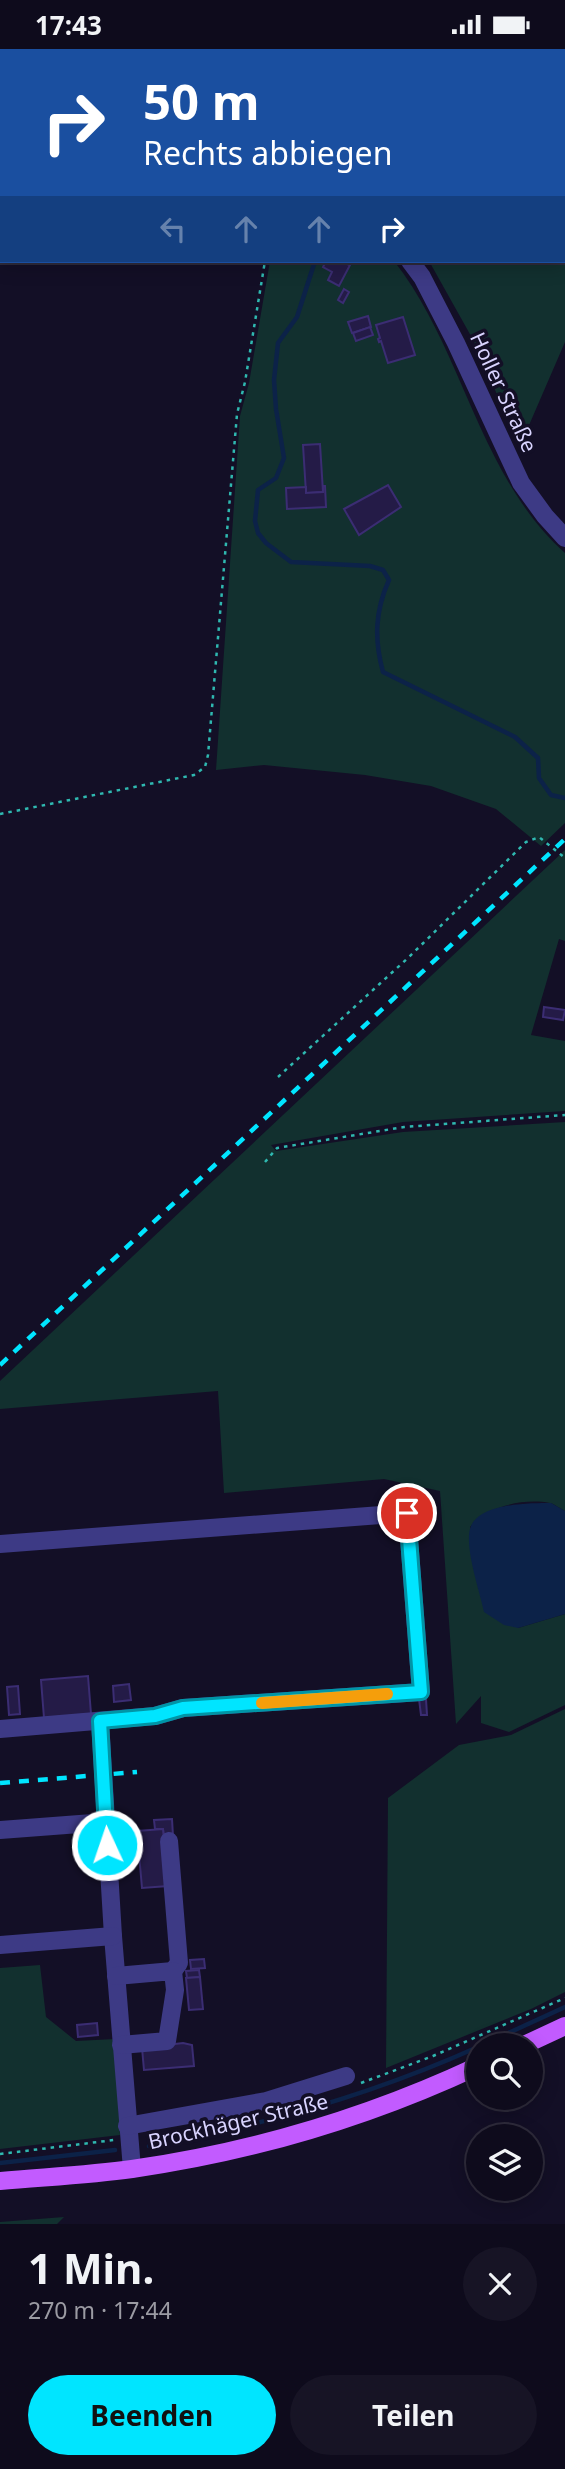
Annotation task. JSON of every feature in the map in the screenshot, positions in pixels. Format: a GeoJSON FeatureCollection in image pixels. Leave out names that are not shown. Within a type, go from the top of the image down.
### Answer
{"type":"FeatureCollection","features":[{"type":"Feature","properties":{"kind":"main road"},"geometry":{"type":"LineString","coordinates":[[543,2036],[565,2026]]}},
{"type":"Feature","properties":{"kind":"main road","name":"Brockhäger Straße"},"geometry":{"type":"LineString","coordinates":[[0,2181],[132,2169],[292,2136],[355,2115],[466,2071]]}},
{"type":"Feature","properties":{"kind":"street","name":"Holler Straße"},"geometry":{"type":"LineString","coordinates":[[411,263],[456,343],[521,483],[565,538]]}},
{"type":"Feature","properties":{"kind":"street"},"geometry":{"type":"LineString","coordinates":[[0,1544],[407,1513],[421,1692],[183,1708],[155,1716],[0,1729]]}},
{"type":"Feature","properties":{"kind":"street"},"geometry":{"type":"LineString","coordinates":[[100,1721],[113,1936],[132,2169]]}},
{"type":"Feature","properties":{"kind":"street"},"geometry":{"type":"LineString","coordinates":[[0,1829],[106,1822]]}},
{"type":"Feature","properties":{"kind":"street"},"geometry":{"type":"LineString","coordinates":[[121,2045],[167,2041],[175,1990],[173,1971],[179,1963],[169,1842]]}},
{"type":"Feature","properties":{"kind":"street"},"geometry":{"type":"LineString","coordinates":[[0,1945],[113,1936]]}},
{"type":"Feature","properties":{"kind":"street"},"geometry":{"type":"LineString","coordinates":[[116,1976],[173,1971]]}},
{"type":"Feature","properties":{"kind":"street"},"geometry":{"type":"LineString","coordinates":[[127,2126],[266,2101],[346,2076]]}},
{"type":"Feature","properties":{"kind":"path"},"geometry":{"type":"LineString","coordinates":[[0,814],[194,775],[205,767],[237,414],[245,382],[265,263]]}},
{"type":"Feature","properties":{"kind":"path"},"geometry":{"type":"LineString","coordinates":[[278,1077],[410,957],[526,842],[539,838],[565,858]]}},
{"type":"Feature","properties":{"kind":"path"},"geometry":{"type":"LineString","coordinates":[[265,1162],[277,1148],[391,1129],[565,1115]]}},
{"type":"Feature","properties":{"kind":"green space"},"geometry":{"type":"Polygon","coordinates":[[[270,263],[395,263],[418,296],[511,487],[536,522],[565,553],[565,823],[541,846],[496,809],[431,786],[365,775],[264,765],[216,770],[240,416],[249,383],[270,263]]]}},
{"type":"Feature","properties":{"kind":"green space"},"geometry":{"type":"Polygon","coordinates":[[[430,263],[565,263],[565,342],[520,446],[471,336],[430,263]]]}},
{"type":"Feature","properties":{"kind":"green space"},"geometry":{"type":"Polygon","coordinates":[[[565,850],[565,941],[559,939],[531,1035],[565,1041],[565,1111],[403,1122],[271,1145],[276,1151],[403,1132],[565,1122],[565,1511],[550,1503],[518,1503],[486,1514],[470,1527],[518,1628],[565,1614],[565,1705],[509,1732],[481,1723],[481,1696],[456,1724],[440,1491],[384,1479],[224,1493],[218,1391],[0,1409],[0,1381],[565,850]]]}},
{"type":"Feature","properties":{"kind":"green space"},"geometry":{"type":"Polygon","coordinates":[[[565,1709],[565,1992],[531,2009],[466,2033],[466,2035],[386,2068],[388,1798],[459,1745],[511,1735],[565,1709]]]}},
{"type":"Feature","properties":{"kind":"green space"},"geometry":{"type":"Polygon","coordinates":[[[40,1965],[46,2017],[76,2041],[115,2039],[120,2135],[0,2149],[0,1968],[40,1965]]]}},
{"type":"Feature","properties":{"kind":"green space"},"geometry":{"type":"Polygon","coordinates":[[[64,2217],[57,2224],[0,2224],[0,2222],[64,2217]]]}},
{"type":"Feature","properties":{"kind":"water"},"geometry":{"type":"Polygon","coordinates":[[[551,1503],[565,1511],[565,1614],[518,1628],[504,1625],[484,1612],[469,1544],[471,1526],[476,1518],[495,1509],[519,1504],[551,1503]]]}},
{"type":"Feature","properties":{"kind":"building"},"geometry":{"type":"Polygon","coordinates":[[[325,263],[350,265],[339,286],[328,280],[332,272],[323,267],[325,263]]]}},
{"type":"Feature","properties":{"kind":"building"},"geometry":{"type":"Polygon","coordinates":[[[344,289],[349,292],[343,303],[338,300],[344,289]]]}},
{"type":"Feature","properties":{"kind":"building"},"geometry":{"type":"Polygon","coordinates":[[[368,316],[371,327],[352,333],[348,322],[368,316]]]}},
{"type":"Feature","properties":{"kind":"building"},"geometry":{"type":"Polygon","coordinates":[[[403,317],[415,355],[388,363],[378,339],[380,338],[376,325],[403,317]]]}},
{"type":"Feature","properties":{"kind":"building"},"geometry":{"type":"Polygon","coordinates":[[[370,327],[373,335],[356,341],[353,333],[370,327]]]}},
{"type":"Feature","properties":{"kind":"building"},"geometry":{"type":"Polygon","coordinates":[[[320,444],[323,492],[306,493],[303,445],[320,444]]]}},
{"type":"Feature","properties":{"kind":"building"},"geometry":{"type":"Polygon","coordinates":[[[388,485],[401,507],[359,535],[344,509],[388,485]]]}},
{"type":"Feature","properties":{"kind":"building"},"geometry":{"type":"Polygon","coordinates":[[[323,486],[326,507],[287,509],[286,488],[306,487],[306,493],[323,492],[323,486]]]}},
{"type":"Feature","properties":{"kind":"building"},"geometry":{"type":"Polygon","coordinates":[[[544,1007],[565,1010],[563,1020],[543,1017],[544,1007]]]}},
{"type":"Feature","properties":{"kind":"building"},"geometry":{"type":"Polygon","coordinates":[[[88,1676],[91,1714],[44,1718],[41,1680],[88,1676]]]}},
{"type":"Feature","properties":{"kind":"building"},"geometry":{"type":"Polygon","coordinates":[[[129,1684],[131,1700],[114,1702],[113,1686],[129,1684]]]}},
{"type":"Feature","properties":{"kind":"building"},"geometry":{"type":"Polygon","coordinates":[[[18,1686],[20,1714],[9,1715],[7,1687],[18,1686]]]}},
{"type":"Feature","properties":{"kind":"building"},"geometry":{"type":"Polygon","coordinates":[[[419,1699],[426,1699],[427,1715],[421,1715],[419,1699]]]}},
{"type":"Feature","properties":{"kind":"building"},"geometry":{"type":"Polygon","coordinates":[[[172,1819],[173,1836],[164,1837],[163,1829],[155,1829],[154,1820],[172,1819]]]}},
{"type":"Feature","properties":{"kind":"building"},"geometry":{"type":"Polygon","coordinates":[[[163,1829],[168,1886],[142,1888],[137,1831],[163,1829]]]}},
{"type":"Feature","properties":{"kind":"building"},"geometry":{"type":"Polygon","coordinates":[[[204,1959],[205,1968],[191,1969],[190,1960],[204,1959]]]}},
{"type":"Feature","properties":{"kind":"building"},"geometry":{"type":"Polygon","coordinates":[[[199,1970],[200,1977],[187,1978],[186,1971],[199,1970]]]}},
{"type":"Feature","properties":{"kind":"building"},"geometry":{"type":"Polygon","coordinates":[[[200,1977],[203,2009],[189,2010],[186,1978],[200,1977]]]}},
{"type":"Feature","properties":{"kind":"building"},"geometry":{"type":"Polygon","coordinates":[[[97,2023],[98,2035],[78,2037],[77,2025],[97,2023]]]}},
{"type":"Feature","properties":{"kind":"building"},"geometry":{"type":"Polygon","coordinates":[[[183,2043],[192,2045],[194,2066],[144,2070],[142,2048],[183,2043]]]}},
{"type":"Feature","properties":{"kind":"waterway"},"geometry":{"type":"LineString","coordinates":[[314,263],[297,317],[278,343],[274,380],[284,458],[276,478],[258,490],[255,521],[258,533],[266,543],[291,562],[370,566],[383,570],[389,580],[377,625],[383,672],[515,737],[538,758],[539,778],[551,795],[565,798]]}},
{"type":"Feature","properties":{"kind":"waterway"},"geometry":{"type":"LineString","coordinates":[[508,2033],[565,2007]]}},
{"type":"Feature","properties":{"kind":"waterway"},"geometry":{"type":"LineString","coordinates":[[149,2146],[233,2129],[316,2107],[358,2094],[466,2052]]}},
{"type":"Feature","properties":{"kind":"waterway"},"geometry":{"type":"LineString","coordinates":[[0,2163],[115,2150]]}},
{"type":"Feature","properties":{"kind":"railway"},"geometry":{"type":"LineString","coordinates":[[0,1365],[565,839]]}},
{"type":"Feature","properties":{"kind":"railway"},"geometry":{"type":"LineString","coordinates":[[0,1783],[137,1772]]}},
{"type":"Feature","properties":{"kind":"slow traffic"},"geometry":{"type":"LineString","coordinates":[[262,1703],[387,1694]]}},
{"type":"Feature","properties":{"kind":"route"},"geometry":{"type":"LineString","coordinates":[[107,1845],[100,1721],[155,1716],[183,1708],[421,1692],[407,1513]]}}]}
